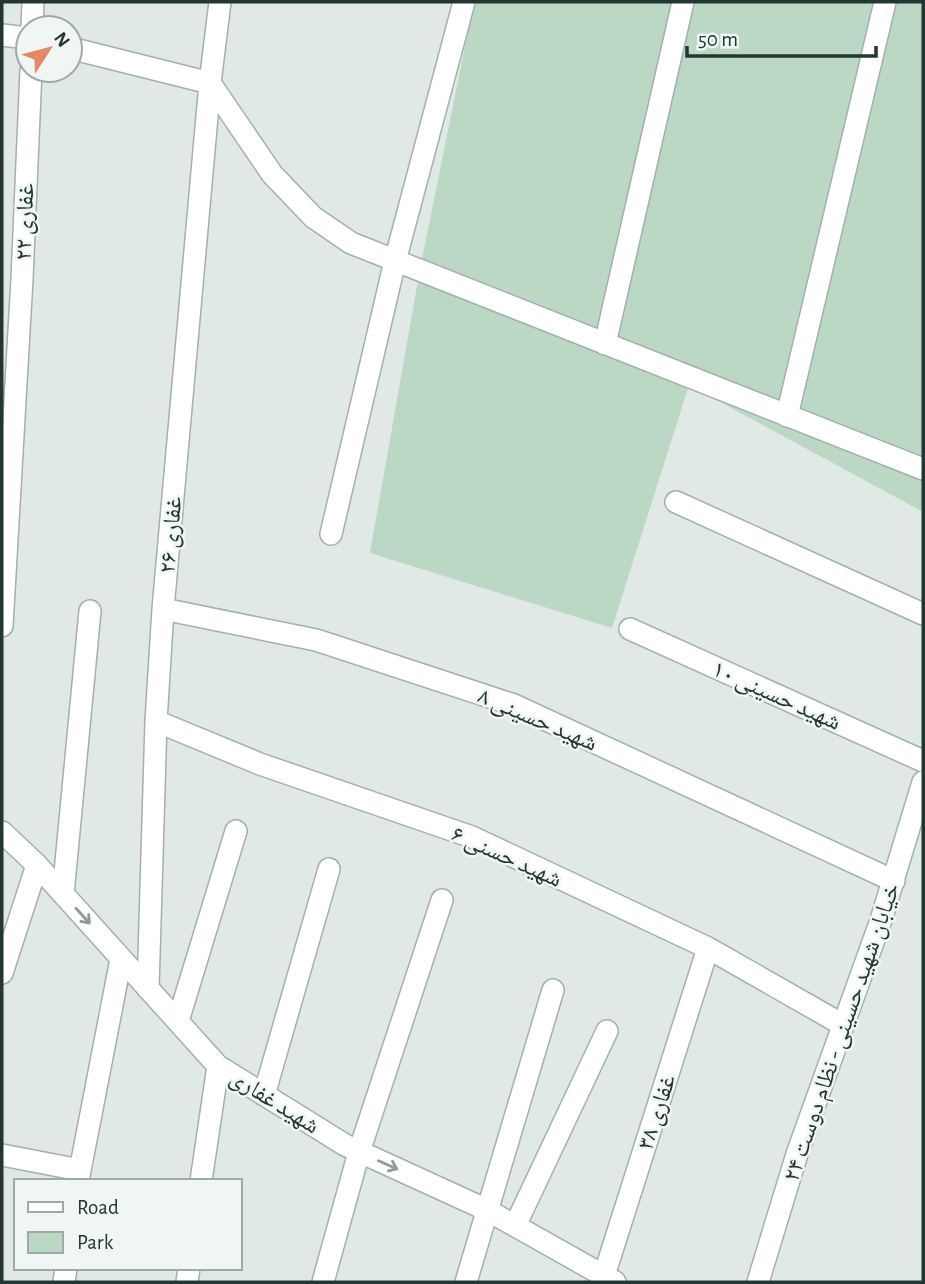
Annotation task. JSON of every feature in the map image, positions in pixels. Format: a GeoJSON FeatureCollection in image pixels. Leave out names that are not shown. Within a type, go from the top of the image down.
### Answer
{"type":"FeatureCollection","features":[{"type":"Feature","properties":{"kind":"street","name":"غفاری ۲۶"},"geometry":{"type":"LineString","coordinates":[[148,989],[156,721],[163,608],[210,83],[220,2]]}},
{"type":"Feature","properties":{"kind":"street"},"geometry":{"type":"LineString","coordinates":[[331,534],[395,261],[464,2]]}},
{"type":"Feature","properties":{"kind":"street"},"geometry":{"type":"LineString","coordinates":[[605,344],[683,2]]}},
{"type":"Feature","properties":{"kind":"street"},"geometry":{"type":"LineString","coordinates":[[787,415],[885,2]]}},
{"type":"Feature","properties":{"kind":"street"},"geometry":{"type":"LineString","coordinates":[[84,52],[210,83],[272,174],[313,217],[351,243],[923,469]]}},
{"type":"Feature","properties":{"kind":"street","name":"غفاری ۲۲"},"geometry":{"type":"LineString","coordinates":[[2,626],[30,84]]}},
{"type":"Feature","properties":{"kind":"street"},"geometry":{"type":"LineString","coordinates":[[676,502],[923,614]]}},
{"type":"Feature","properties":{"kind":"street","name":"شهید حسینی ۸"},"geometry":{"type":"LineString","coordinates":[[163,608],[316,640],[514,705],[894,881]]}},
{"type":"Feature","properties":{"kind":"street"},"geometry":{"type":"LineString","coordinates":[[63,894],[90,611]]}},
{"type":"Feature","properties":{"kind":"street","name":"شهید حسینی ۱۰"},"geometry":{"type":"LineString","coordinates":[[630,629],[923,761]]}},
{"type":"Feature","properties":{"kind":"street","name":"شهید حسنی ۶"},"geometry":{"type":"LineString","coordinates":[[156,721],[260,764],[472,837],[708,948],[843,1025]]}},
{"type":"Feature","properties":{"kind":"street","name":"خیابان شهید حسینی - نظام دوست ۲۴"},"geometry":{"type":"LineString","coordinates":[[758,1282],[797,1154],[894,881],[923,782]]}},
{"type":"Feature","properties":{"kind":"street"},"geometry":{"type":"LineString","coordinates":[[178,1021],[236,831]]}},
{"type":"Feature","properties":{"kind":"street","name":"شهید غفاری"},"geometry":{"type":"LineString","coordinates":[[2,832],[37,865],[218,1066],[359,1152],[486,1210],[607,1280]]}},
{"type":"Feature","properties":{"kind":"street"},"geometry":{"type":"LineString","coordinates":[[2,973],[37,865]]}},
{"type":"Feature","properties":{"kind":"street"},"geometry":{"type":"LineString","coordinates":[[264,1095],[329,869]]}},
{"type":"Feature","properties":{"kind":"street"},"geometry":{"type":"LineString","coordinates":[[323,1282],[359,1152],[442,900]]}},
{"type":"Feature","properties":{"kind":"street","name":"غفاری ۳۸"},"geometry":{"type":"LineString","coordinates":[[607,1280],[708,948]]}},
{"type":"Feature","properties":{"kind":"street"},"geometry":{"type":"LineString","coordinates":[[2,1155],[79,1175],[121,959]]}},
{"type":"Feature","properties":{"kind":"street"},"geometry":{"type":"LineString","coordinates":[[466,1282],[553,989]]}},
{"type":"Feature","properties":{"kind":"street"},"geometry":{"type":"LineString","coordinates":[[515,1226],[607,1031]]}},
{"type":"Feature","properties":{"kind":"street"},"geometry":{"type":"LineString","coordinates":[[201,1179],[218,1066]]}},
{"type":"Feature","properties":{"kind":"green space"},"geometry":{"type":"Polygon","coordinates":[[[474,2],[923,2],[923,512],[689,385],[612,628],[370,553],[420,269],[474,2]]]}}]}
